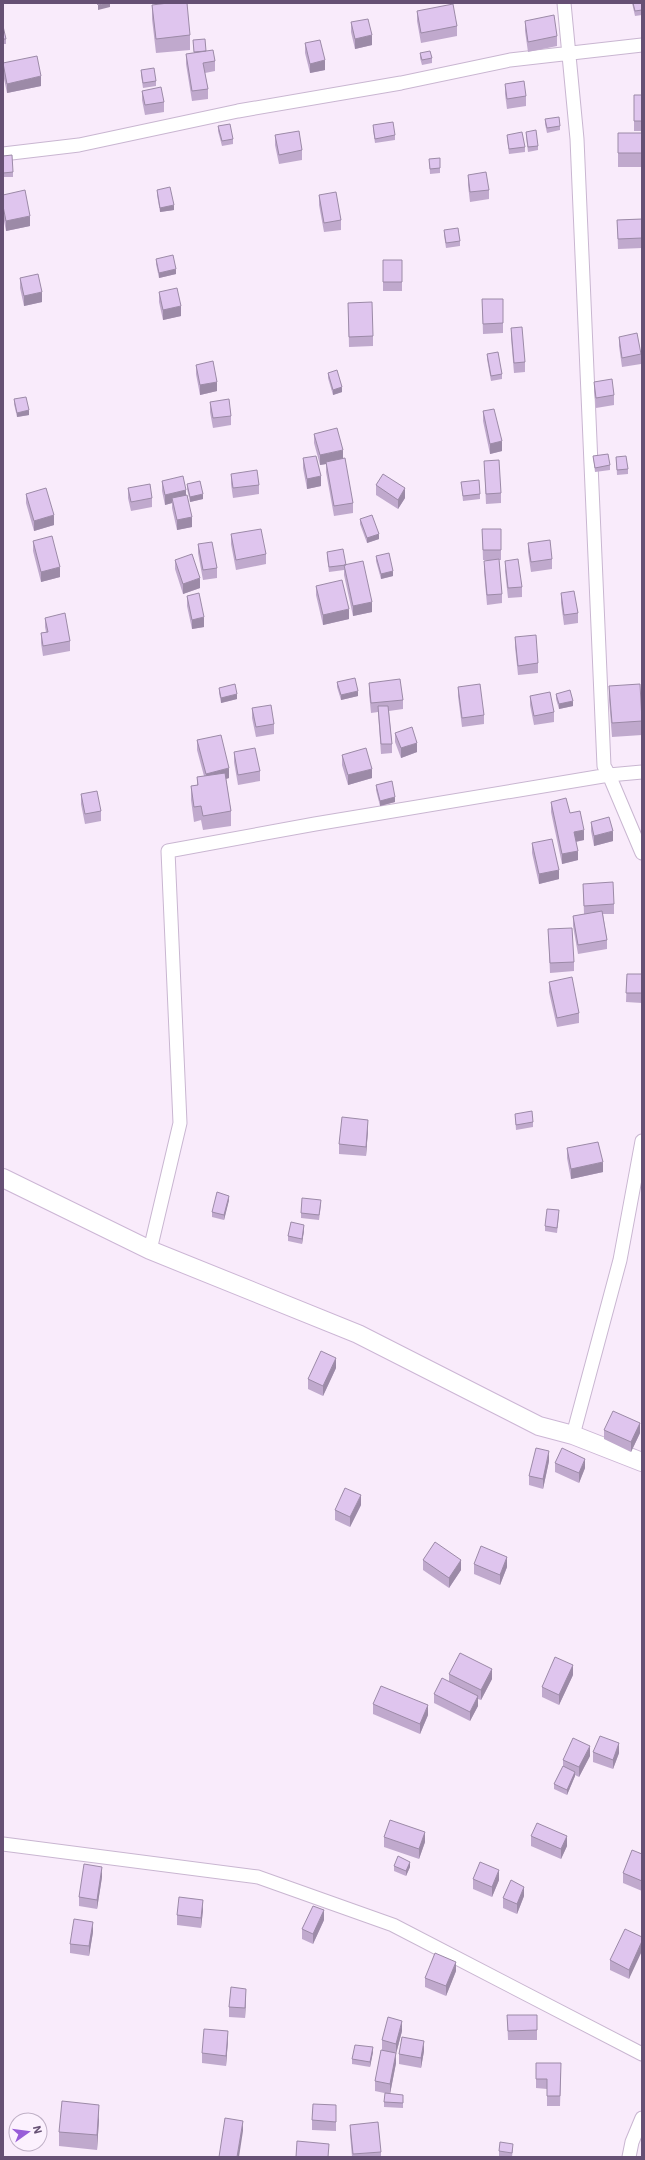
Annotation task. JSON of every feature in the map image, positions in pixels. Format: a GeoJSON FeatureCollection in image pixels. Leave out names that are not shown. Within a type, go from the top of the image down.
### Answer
{"type":"FeatureCollection","features":[{"type":"Feature","properties":{"kind":"street"},"geometry":{"type":"LineString","coordinates":[[564,3],[578,147],[604,766],[610,775],[642,853]]}},
{"type":"Feature","properties":{"kind":"street"},"geometry":{"type":"LineString","coordinates":[[3,154],[79,145],[238,111],[401,83],[510,60],[642,45]]}},
{"type":"Feature","properties":{"kind":"street"},"geometry":{"type":"LineString","coordinates":[[150,1250],[180,1123],[168,851],[315,824],[610,775],[642,772]]}},
{"type":"Feature","properties":{"kind":"street"},"geometry":{"type":"LineString","coordinates":[[573,1435],[620,1260],[642,1141]]}},
{"type":"Feature","properties":{"kind":"street"},"geometry":{"type":"LineString","coordinates":[[3,1178],[150,1250],[358,1334],[539,1426],[573,1435],[642,1462]]}},
{"type":"Feature","properties":{"kind":"street"},"geometry":{"type":"LineString","coordinates":[[3,1844],[258,1877],[393,1926],[642,2054]]}},
{"type":"Feature","properties":{"kind":"street"},"geometry":{"type":"LineString","coordinates":[[629,2157],[632,2142],[642,2118]]}},
{"type":"Feature","properties":{"kind":"building"},"geometry":{"type":"Polygon","coordinates":[[[187,3],[190,35],[156,39],[152,5],[187,3]]]}},
{"type":"Feature","properties":{"kind":"building"},"geometry":{"type":"Polygon","coordinates":[[[633,3],[642,3],[642,10],[635,11],[633,3]]]}},
{"type":"Feature","properties":{"kind":"building"},"geometry":{"type":"Polygon","coordinates":[[[453,4],[457,26],[421,33],[417,11],[453,4]]]}},
{"type":"Feature","properties":{"kind":"building"},"geometry":{"type":"Polygon","coordinates":[[[554,15],[557,36],[528,42],[525,21],[554,15]]]}},
{"type":"Feature","properties":{"kind":"building"},"geometry":{"type":"Polygon","coordinates":[[[368,19],[372,35],[355,39],[351,22],[368,19]]]}},
{"type":"Feature","properties":{"kind":"building"},"geometry":{"type":"Polygon","coordinates":[[[3,26],[6,39],[3,39],[3,26]]]}},
{"type":"Feature","properties":{"kind":"building"},"geometry":{"type":"Polygon","coordinates":[[[205,39],[206,51],[194,52],[193,40],[205,39]]]}},
{"type":"Feature","properties":{"kind":"building"},"geometry":{"type":"Polygon","coordinates":[[[320,40],[325,60],[310,64],[305,43],[320,40]]]}},
{"type":"Feature","properties":{"kind":"building"},"geometry":{"type":"Polygon","coordinates":[[[213,50],[215,61],[203,63],[208,89],[192,91],[186,54],[213,50]]]}},
{"type":"Feature","properties":{"kind":"building"},"geometry":{"type":"Polygon","coordinates":[[[430,51],[432,58],[422,60],[420,53],[430,51]]]}},
{"type":"Feature","properties":{"kind":"building"},"geometry":{"type":"Polygon","coordinates":[[[37,56],[41,76],[7,84],[3,63],[37,56]]]}},
{"type":"Feature","properties":{"kind":"building"},"geometry":{"type":"Polygon","coordinates":[[[154,68],[156,81],[143,83],[141,70],[154,68]]]}},
{"type":"Feature","properties":{"kind":"building"},"geometry":{"type":"Polygon","coordinates":[[[524,81],[526,96],[507,99],[505,84],[524,81]]]}},
{"type":"Feature","properties":{"kind":"building"},"geometry":{"type":"Polygon","coordinates":[[[161,87],[164,102],[145,105],[142,91],[161,87]]]}},
{"type":"Feature","properties":{"kind":"building"},"geometry":{"type":"Polygon","coordinates":[[[634,95],[642,95],[642,121],[634,121],[634,95]]]}},
{"type":"Feature","properties":{"kind":"building"},"geometry":{"type":"Polygon","coordinates":[[[559,117],[560,126],[547,128],[545,119],[559,117]]]}},
{"type":"Feature","properties":{"kind":"building"},"geometry":{"type":"Polygon","coordinates":[[[393,122],[395,135],[375,139],[373,125],[393,122]]]}},
{"type":"Feature","properties":{"kind":"building"},"geometry":{"type":"Polygon","coordinates":[[[230,124],[233,139],[222,141],[218,126],[230,124]]]}},
{"type":"Feature","properties":{"kind":"building"},"geometry":{"type":"Polygon","coordinates":[[[536,130],[538,146],[528,147],[526,132],[536,130]]]}},
{"type":"Feature","properties":{"kind":"building"},"geometry":{"type":"Polygon","coordinates":[[[299,131],[302,150],[279,155],[275,135],[299,131]]]}},
{"type":"Feature","properties":{"kind":"building"},"geometry":{"type":"Polygon","coordinates":[[[522,132],[525,147],[509,149],[507,135],[522,132]]]}},
{"type":"Feature","properties":{"kind":"building"},"geometry":{"type":"Polygon","coordinates":[[[618,133],[642,133],[642,153],[618,153],[618,133]]]}},
{"type":"Feature","properties":{"kind":"building"},"geometry":{"type":"Polygon","coordinates":[[[12,155],[13,172],[3,173],[3,156],[12,155]]]}},
{"type":"Feature","properties":{"kind":"building"},"geometry":{"type":"Polygon","coordinates":[[[440,158],[440,168],[430,169],[429,159],[440,158]]]}},
{"type":"Feature","properties":{"kind":"building"},"geometry":{"type":"Polygon","coordinates":[[[486,172],[489,190],[470,192],[468,175],[486,172]]]}},
{"type":"Feature","properties":{"kind":"building"},"geometry":{"type":"Polygon","coordinates":[[[170,187],[174,205],[160,208],[157,190],[170,187]]]}},
{"type":"Feature","properties":{"kind":"building"},"geometry":{"type":"Polygon","coordinates":[[[25,190],[30,216],[6,221],[3,206],[3,195],[25,190]]]}},
{"type":"Feature","properties":{"kind":"building"},"geometry":{"type":"Polygon","coordinates":[[[336,192],[341,220],[324,223],[319,195],[336,192]]]}},
{"type":"Feature","properties":{"kind":"building"},"geometry":{"type":"Polygon","coordinates":[[[642,219],[642,238],[618,239],[617,220],[642,219]]]}},
{"type":"Feature","properties":{"kind":"building"},"geometry":{"type":"Polygon","coordinates":[[[458,228],[460,241],[446,243],[444,230],[458,228]]]}},
{"type":"Feature","properties":{"kind":"building"},"geometry":{"type":"Polygon","coordinates":[[[173,255],[176,269],[159,273],[156,259],[173,255]]]}},
{"type":"Feature","properties":{"kind":"building"},"geometry":{"type":"Polygon","coordinates":[[[383,260],[402,260],[402,282],[383,282],[383,260]]]}},
{"type":"Feature","properties":{"kind":"building"},"geometry":{"type":"Polygon","coordinates":[[[38,274],[42,292],[24,296],[20,278],[38,274]]]}},
{"type":"Feature","properties":{"kind":"building"},"geometry":{"type":"Polygon","coordinates":[[[177,288],[181,306],[163,310],[159,292],[177,288]]]}},
{"type":"Feature","properties":{"kind":"building"},"geometry":{"type":"Polygon","coordinates":[[[482,299],[503,299],[503,323],[483,324],[482,299]]]}},
{"type":"Feature","properties":{"kind":"building"},"geometry":{"type":"Polygon","coordinates":[[[372,302],[373,336],[349,337],[348,303],[372,302]]]}},
{"type":"Feature","properties":{"kind":"building"},"geometry":{"type":"Polygon","coordinates":[[[522,327],[525,362],[514,363],[511,328],[522,327]]]}},
{"type":"Feature","properties":{"kind":"building"},"geometry":{"type":"Polygon","coordinates":[[[637,333],[641,354],[622,358],[619,337],[637,333]]]}},
{"type":"Feature","properties":{"kind":"building"},"geometry":{"type":"Polygon","coordinates":[[[498,352],[502,374],[491,376],[487,354],[498,352]]]}},
{"type":"Feature","properties":{"kind":"building"},"geometry":{"type":"Polygon","coordinates":[[[213,361],[217,382],[200,385],[196,365],[213,361]]]}},
{"type":"Feature","properties":{"kind":"building"},"geometry":{"type":"Polygon","coordinates":[[[337,370],[342,387],[333,390],[328,373],[337,370]]]}},
{"type":"Feature","properties":{"kind":"building"},"geometry":{"type":"Polygon","coordinates":[[[612,379],[614,395],[596,398],[594,382],[612,379]]]}},
{"type":"Feature","properties":{"kind":"building"},"geometry":{"type":"Polygon","coordinates":[[[26,397],[29,410],[17,413],[14,399],[26,397]]]}},
{"type":"Feature","properties":{"kind":"building"},"geometry":{"type":"Polygon","coordinates":[[[229,399],[231,416],[213,418],[210,402],[229,399]]]}},
{"type":"Feature","properties":{"kind":"building"},"geometry":{"type":"Polygon","coordinates":[[[494,409],[502,441],[490,444],[483,411],[494,409]]]}},
{"type":"Feature","properties":{"kind":"building"},"geometry":{"type":"Polygon","coordinates":[[[337,428],[343,450],[320,455],[314,434],[337,428]]]}},
{"type":"Feature","properties":{"kind":"building"},"geometry":{"type":"Polygon","coordinates":[[[608,454],[610,465],[595,468],[593,456],[608,454]]]}},
{"type":"Feature","properties":{"kind":"building"},"geometry":{"type":"Polygon","coordinates":[[[316,456],[321,476],[307,479],[303,458],[316,456]]]}},
{"type":"Feature","properties":{"kind":"building"},"geometry":{"type":"Polygon","coordinates":[[[626,456],[628,469],[617,470],[616,457],[626,456]]]}},
{"type":"Feature","properties":{"kind":"building"},"geometry":{"type":"Polygon","coordinates":[[[345,458],[353,503],[334,506],[326,462],[345,458]]]}},
{"type":"Feature","properties":{"kind":"building"},"geometry":{"type":"Polygon","coordinates":[[[499,460],[501,493],[486,494],[484,461],[499,460]]]}},
{"type":"Feature","properties":{"kind":"building"},"geometry":{"type":"Polygon","coordinates":[[[257,470],[259,485],[233,488],[231,474],[257,470]]]}},
{"type":"Feature","properties":{"kind":"building"},"geometry":{"type":"Polygon","coordinates":[[[383,474],[405,488],[398,500],[376,485],[383,474]]]}},
{"type":"Feature","properties":{"kind":"building"},"geometry":{"type":"Polygon","coordinates":[[[183,476],[186,490],[165,495],[162,481],[183,476]]]}},
{"type":"Feature","properties":{"kind":"building"},"geometry":{"type":"Polygon","coordinates":[[[479,480],[480,494],[463,496],[461,482],[479,480]]]}},
{"type":"Feature","properties":{"kind":"building"},"geometry":{"type":"Polygon","coordinates":[[[200,481],[203,494],[190,497],[187,484],[200,481]]]}},
{"type":"Feature","properties":{"kind":"building"},"geometry":{"type":"Polygon","coordinates":[[[150,484],[152,498],[131,502],[128,488],[150,484]]]}},
{"type":"Feature","properties":{"kind":"building"},"geometry":{"type":"Polygon","coordinates":[[[46,488],[54,515],[34,521],[26,494],[46,488]]]}},
{"type":"Feature","properties":{"kind":"building"},"geometry":{"type":"Polygon","coordinates":[[[187,495],[192,517],[177,520],[172,498],[187,495]]]}},
{"type":"Feature","properties":{"kind":"building"},"geometry":{"type":"Polygon","coordinates":[[[372,515],[379,534],[367,538],[360,519],[372,515]]]}},
{"type":"Feature","properties":{"kind":"building"},"geometry":{"type":"Polygon","coordinates":[[[261,529],[266,554],[236,560],[231,534],[261,529]]]}},
{"type":"Feature","properties":{"kind":"building"},"geometry":{"type":"Polygon","coordinates":[[[482,529],[501,529],[501,550],[483,550],[482,529]]]}},
{"type":"Feature","properties":{"kind":"building"},"geometry":{"type":"Polygon","coordinates":[[[52,536],[60,567],[41,572],[33,541],[52,536]]]}},
{"type":"Feature","properties":{"kind":"building"},"geometry":{"type":"Polygon","coordinates":[[[550,540],[552,559],[531,562],[528,543],[550,540]]]}},
{"type":"Feature","properties":{"kind":"building"},"geometry":{"type":"Polygon","coordinates":[[[212,542],[217,568],[203,570],[198,544],[212,542]]]}},
{"type":"Feature","properties":{"kind":"building"},"geometry":{"type":"Polygon","coordinates":[[[343,549],[346,565],[329,567],[327,552],[343,549]]]}},
{"type":"Feature","properties":{"kind":"building"},"geometry":{"type":"Polygon","coordinates":[[[389,553],[393,571],[381,574],[376,556],[389,553]]]}},
{"type":"Feature","properties":{"kind":"building"},"geometry":{"type":"Polygon","coordinates":[[[192,554],[200,578],[183,584],[175,560],[192,554]]]}},
{"type":"Feature","properties":{"kind":"building"},"geometry":{"type":"Polygon","coordinates":[[[499,559],[502,594],[487,595],[484,561],[499,559]]]}},
{"type":"Feature","properties":{"kind":"building"},"geometry":{"type":"Polygon","coordinates":[[[518,559],[522,587],[508,588],[505,561],[518,559]]]}},
{"type":"Feature","properties":{"kind":"building"},"geometry":{"type":"Polygon","coordinates":[[[363,561],[372,602],[353,606],[344,565],[363,561]]]}},
{"type":"Feature","properties":{"kind":"building"},"geometry":{"type":"Polygon","coordinates":[[[342,580],[349,609],[323,615],[316,586],[342,580]]]}},
{"type":"Feature","properties":{"kind":"building"},"geometry":{"type":"Polygon","coordinates":[[[574,591],[578,613],[564,615],[561,593],[574,591]]]}},
{"type":"Feature","properties":{"kind":"building"},"geometry":{"type":"Polygon","coordinates":[[[199,593],[204,617],[192,620],[187,596],[199,593]]]}},
{"type":"Feature","properties":{"kind":"building"},"geometry":{"type":"Polygon","coordinates":[[[65,613],[70,641],[43,646],[41,633],[48,632],[45,618],[65,613]]]}},
{"type":"Feature","properties":{"kind":"building"},"geometry":{"type":"Polygon","coordinates":[[[536,635],[538,663],[518,666],[515,637],[536,635]]]}},
{"type":"Feature","properties":{"kind":"building"},"geometry":{"type":"Polygon","coordinates":[[[355,678],[358,691],[341,695],[337,682],[355,678]]]}},
{"type":"Feature","properties":{"kind":"building"},"geometry":{"type":"Polygon","coordinates":[[[400,679],[403,700],[371,703],[369,683],[400,679]]]}},
{"type":"Feature","properties":{"kind":"building"},"geometry":{"type":"Polygon","coordinates":[[[235,684],[237,694],[221,698],[219,688],[235,684]]]}},
{"type":"Feature","properties":{"kind":"building"},"geometry":{"type":"Polygon","coordinates":[[[480,684],[484,715],[462,718],[458,687],[480,684]]]}},
{"type":"Feature","properties":{"kind":"building"},"geometry":{"type":"Polygon","coordinates":[[[640,684],[642,721],[612,723],[609,686],[640,684]]]}},
{"type":"Feature","properties":{"kind":"building"},"geometry":{"type":"Polygon","coordinates":[[[570,690],[573,701],[559,704],[556,694],[570,690]]]}},
{"type":"Feature","properties":{"kind":"building"},"geometry":{"type":"Polygon","coordinates":[[[550,692],[554,712],[534,716],[530,696],[550,692]]]}},
{"type":"Feature","properties":{"kind":"building"},"geometry":{"type":"Polygon","coordinates":[[[271,705],[274,724],[256,727],[252,708],[271,705]]]}},
{"type":"Feature","properties":{"kind":"building"},"geometry":{"type":"Polygon","coordinates":[[[378,706],[388,706],[392,744],[381,744],[378,706]]]}},
{"type":"Feature","properties":{"kind":"building"},"geometry":{"type":"Polygon","coordinates":[[[412,727],[417,743],[401,748],[395,733],[412,727]]]}},
{"type":"Feature","properties":{"kind":"building"},"geometry":{"type":"Polygon","coordinates":[[[221,735],[229,768],[206,774],[197,740],[221,735]]]}},
{"type":"Feature","properties":{"kind":"building"},"geometry":{"type":"Polygon","coordinates":[[[255,748],[260,771],[238,775],[234,752],[255,748]]]}},
{"type":"Feature","properties":{"kind":"building"},"geometry":{"type":"Polygon","coordinates":[[[366,748],[372,769],[348,775],[342,755],[366,748]]]}},
{"type":"Feature","properties":{"kind":"building"},"geometry":{"type":"Polygon","coordinates":[[[225,773],[231,811],[203,816],[201,806],[194,807],[191,786],[198,785],[197,777],[225,773]]]}},
{"type":"Feature","properties":{"kind":"building"},"geometry":{"type":"Polygon","coordinates":[[[392,781],[395,797],[380,801],[376,785],[392,781]]]}},
{"type":"Feature","properties":{"kind":"building"},"geometry":{"type":"Polygon","coordinates":[[[97,791],[101,811],[85,814],[81,794],[97,791]]]}},
{"type":"Feature","properties":{"kind":"building"},"geometry":{"type":"Polygon","coordinates":[[[566,798],[570,813],[580,811],[584,830],[574,832],[578,851],[562,854],[551,802],[566,798]]]}},
{"type":"Feature","properties":{"kind":"building"},"geometry":{"type":"Polygon","coordinates":[[[609,817],[613,831],[594,836],[591,822],[609,817]]]}},
{"type":"Feature","properties":{"kind":"building"},"geometry":{"type":"Polygon","coordinates":[[[552,839],[559,870],[539,874],[532,843],[552,839]]]}},
{"type":"Feature","properties":{"kind":"building"},"geometry":{"type":"Polygon","coordinates":[[[613,882],[614,904],[584,906],[583,884],[613,882]]]}},
{"type":"Feature","properties":{"kind":"building"},"geometry":{"type":"Polygon","coordinates":[[[602,911],[607,940],[578,945],[573,916],[602,911]]]}},
{"type":"Feature","properties":{"kind":"building"},"geometry":{"type":"Polygon","coordinates":[[[572,928],[574,962],[550,963],[548,929],[572,928]]]}},
{"type":"Feature","properties":{"kind":"building"},"geometry":{"type":"Polygon","coordinates":[[[627,974],[642,974],[642,993],[626,993],[627,974]]]}},
{"type":"Feature","properties":{"kind":"building"},"geometry":{"type":"Polygon","coordinates":[[[572,977],[579,1013],[557,1018],[549,982],[572,977]]]}},
{"type":"Feature","properties":{"kind":"building"},"geometry":{"type":"Polygon","coordinates":[[[532,1111],[533,1122],[516,1125],[515,1114],[532,1111]]]}},
{"type":"Feature","properties":{"kind":"building"},"geometry":{"type":"Polygon","coordinates":[[[342,1117],[368,1120],[366,1147],[339,1144],[342,1117]]]}},
{"type":"Feature","properties":{"kind":"building"},"geometry":{"type":"Polygon","coordinates":[[[598,1142],[603,1162],[571,1169],[567,1148],[598,1142]]]}},
{"type":"Feature","properties":{"kind":"building"},"geometry":{"type":"Polygon","coordinates":[[[217,1192],[229,1196],[224,1215],[212,1212],[217,1192]]]}},
{"type":"Feature","properties":{"kind":"building"},"geometry":{"type":"Polygon","coordinates":[[[302,1198],[321,1200],[319,1215],[301,1213],[302,1198]]]}},
{"type":"Feature","properties":{"kind":"building"},"geometry":{"type":"Polygon","coordinates":[[[547,1209],[559,1210],[557,1228],[545,1226],[547,1209]]]}},
{"type":"Feature","properties":{"kind":"building"},"geometry":{"type":"Polygon","coordinates":[[[291,1222],[304,1225],[302,1239],[288,1236],[291,1222]]]}},
{"type":"Feature","properties":{"kind":"building"},"geometry":{"type":"Polygon","coordinates":[[[321,1351],[336,1358],[323,1386],[308,1379],[321,1351]]]}},
{"type":"Feature","properties":{"kind":"building"},"geometry":{"type":"Polygon","coordinates":[[[613,1411],[640,1423],[631,1442],[604,1430],[613,1411]]]}},
{"type":"Feature","properties":{"kind":"building"},"geometry":{"type":"Polygon","coordinates":[[[536,1448],[549,1451],[543,1479],[529,1476],[536,1448]]]}},
{"type":"Feature","properties":{"kind":"building"},"geometry":{"type":"Polygon","coordinates":[[[562,1448],[585,1459],[579,1473],[555,1463],[562,1448]]]}},
{"type":"Feature","properties":{"kind":"building"},"geometry":{"type":"Polygon","coordinates":[[[345,1488],[361,1495],[350,1517],[335,1510],[345,1488]]]}},
{"type":"Feature","properties":{"kind":"building"},"geometry":{"type":"Polygon","coordinates":[[[435,1542],[461,1560],[449,1578],[423,1560],[435,1542]]]}},
{"type":"Feature","properties":{"kind":"building"},"geometry":{"type":"Polygon","coordinates":[[[481,1546],[507,1557],[500,1575],[474,1564],[481,1546]]]}},
{"type":"Feature","properties":{"kind":"building"},"geometry":{"type":"Polygon","coordinates":[[[460,1653],[492,1669],[481,1690],[449,1674],[460,1653]]]}},
{"type":"Feature","properties":{"kind":"building"},"geometry":{"type":"Polygon","coordinates":[[[555,1657],[573,1665],[559,1695],[542,1687],[555,1657]]]}},
{"type":"Feature","properties":{"kind":"building"},"geometry":{"type":"Polygon","coordinates":[[[442,1678],[478,1696],[470,1712],[434,1694],[442,1678]]]}},
{"type":"Feature","properties":{"kind":"building"},"geometry":{"type":"Polygon","coordinates":[[[381,1686],[428,1705],[420,1724],[373,1704],[381,1686]]]}},
{"type":"Feature","properties":{"kind":"building"},"geometry":{"type":"Polygon","coordinates":[[[600,1736],[619,1743],[613,1760],[593,1752],[600,1736]]]}},
{"type":"Feature","properties":{"kind":"building"},"geometry":{"type":"Polygon","coordinates":[[[573,1738],[590,1746],[579,1767],[563,1760],[573,1738]]]}},
{"type":"Feature","properties":{"kind":"building"},"geometry":{"type":"Polygon","coordinates":[[[563,1766],[575,1772],[567,1790],[554,1784],[563,1766]]]}},
{"type":"Feature","properties":{"kind":"building"},"geometry":{"type":"Polygon","coordinates":[[[390,1820],[425,1832],[419,1849],[384,1837],[390,1820]]]}},
{"type":"Feature","properties":{"kind":"building"},"geometry":{"type":"Polygon","coordinates":[[[537,1823],[567,1836],[561,1849],[531,1836],[537,1823]]]}},
{"type":"Feature","properties":{"kind":"building"},"geometry":{"type":"Polygon","coordinates":[[[632,1850],[642,1854],[642,1881],[623,1873],[632,1850]]]}},
{"type":"Feature","properties":{"kind":"building"},"geometry":{"type":"Polygon","coordinates":[[[398,1856],[410,1862],[406,1871],[394,1866],[398,1856]]]}},
{"type":"Feature","properties":{"kind":"building"},"geometry":{"type":"Polygon","coordinates":[[[480,1862],[499,1870],[492,1887],[473,1879],[480,1862]]]}},
{"type":"Feature","properties":{"kind":"building"},"geometry":{"type":"Polygon","coordinates":[[[84,1864],[102,1867],[97,1900],[79,1897],[84,1864]]]}},
{"type":"Feature","properties":{"kind":"building"},"geometry":{"type":"Polygon","coordinates":[[[511,1880],[524,1887],[517,1904],[503,1898],[511,1880]]]}},
{"type":"Feature","properties":{"kind":"building"},"geometry":{"type":"Polygon","coordinates":[[[179,1897],[203,1900],[201,1918],[177,1915],[179,1897]]]}},
{"type":"Feature","properties":{"kind":"building"},"geometry":{"type":"Polygon","coordinates":[[[313,1906],[324,1910],[313,1934],[302,1929],[313,1906]]]}},
{"type":"Feature","properties":{"kind":"building"},"geometry":{"type":"Polygon","coordinates":[[[74,1919],[93,1922],[89,1946],[70,1944],[74,1919]]]}},
{"type":"Feature","properties":{"kind":"building"},"geometry":{"type":"Polygon","coordinates":[[[625,1929],[642,1937],[642,1941],[629,1970],[610,1960],[625,1929]]]}},
{"type":"Feature","properties":{"kind":"building"},"geometry":{"type":"Polygon","coordinates":[[[435,1953],[456,1962],[446,1986],[425,1978],[435,1953]]]}},
{"type":"Feature","properties":{"kind":"building"},"geometry":{"type":"Polygon","coordinates":[[[231,1987],[246,1989],[245,2008],[229,2007],[231,1987]]]}},
{"type":"Feature","properties":{"kind":"building"},"geometry":{"type":"Polygon","coordinates":[[[507,2015],[537,2015],[537,2030],[508,2031],[507,2015]]]}},
{"type":"Feature","properties":{"kind":"building"},"geometry":{"type":"Polygon","coordinates":[[[388,2017],[402,2021],[396,2044],[382,2040],[388,2017]]]}},
{"type":"Feature","properties":{"kind":"building"},"geometry":{"type":"Polygon","coordinates":[[[204,2029],[228,2031],[226,2056],[202,2053],[204,2029]]]}},
{"type":"Feature","properties":{"kind":"building"},"geometry":{"type":"Polygon","coordinates":[[[402,2037],[424,2041],[421,2058],[399,2054],[402,2037]]]}},
{"type":"Feature","properties":{"kind":"building"},"geometry":{"type":"Polygon","coordinates":[[[355,2045],[373,2047],[370,2062],[352,2059],[355,2045]]]}},
{"type":"Feature","properties":{"kind":"building"},"geometry":{"type":"Polygon","coordinates":[[[381,2050],[396,2053],[390,2084],[375,2081],[381,2050]]]}},
{"type":"Feature","properties":{"kind":"building"},"geometry":{"type":"Polygon","coordinates":[[[536,2063],[561,2063],[560,2096],[547,2096],[547,2079],[536,2079],[536,2063]]]}},
{"type":"Feature","properties":{"kind":"building"},"geometry":{"type":"Polygon","coordinates":[[[385,2093],[403,2095],[403,2103],[384,2102],[385,2093]]]}},
{"type":"Feature","properties":{"kind":"building"},"geometry":{"type":"Polygon","coordinates":[[[62,2101],[99,2105],[97,2135],[59,2132],[62,2101]]]}},
{"type":"Feature","properties":{"kind":"building"},"geometry":{"type":"Polygon","coordinates":[[[313,2104],[336,2105],[336,2122],[312,2120],[313,2104]]]}},
{"type":"Feature","properties":{"kind":"building"},"geometry":{"type":"Polygon","coordinates":[[[225,2118],[243,2121],[237,2157],[219,2157],[225,2118]]]}},
{"type":"Feature","properties":{"kind":"building"},"geometry":{"type":"Polygon","coordinates":[[[378,2122],[381,2152],[353,2154],[350,2125],[378,2122]]]}},
{"type":"Feature","properties":{"kind":"building"},"geometry":{"type":"Polygon","coordinates":[[[297,2141],[329,2144],[328,2157],[296,2157],[297,2141]]]}},
{"type":"Feature","properties":{"kind":"building"},"geometry":{"type":"Polygon","coordinates":[[[500,2142],[513,2144],[512,2153],[499,2151],[500,2142]]]}}]}
